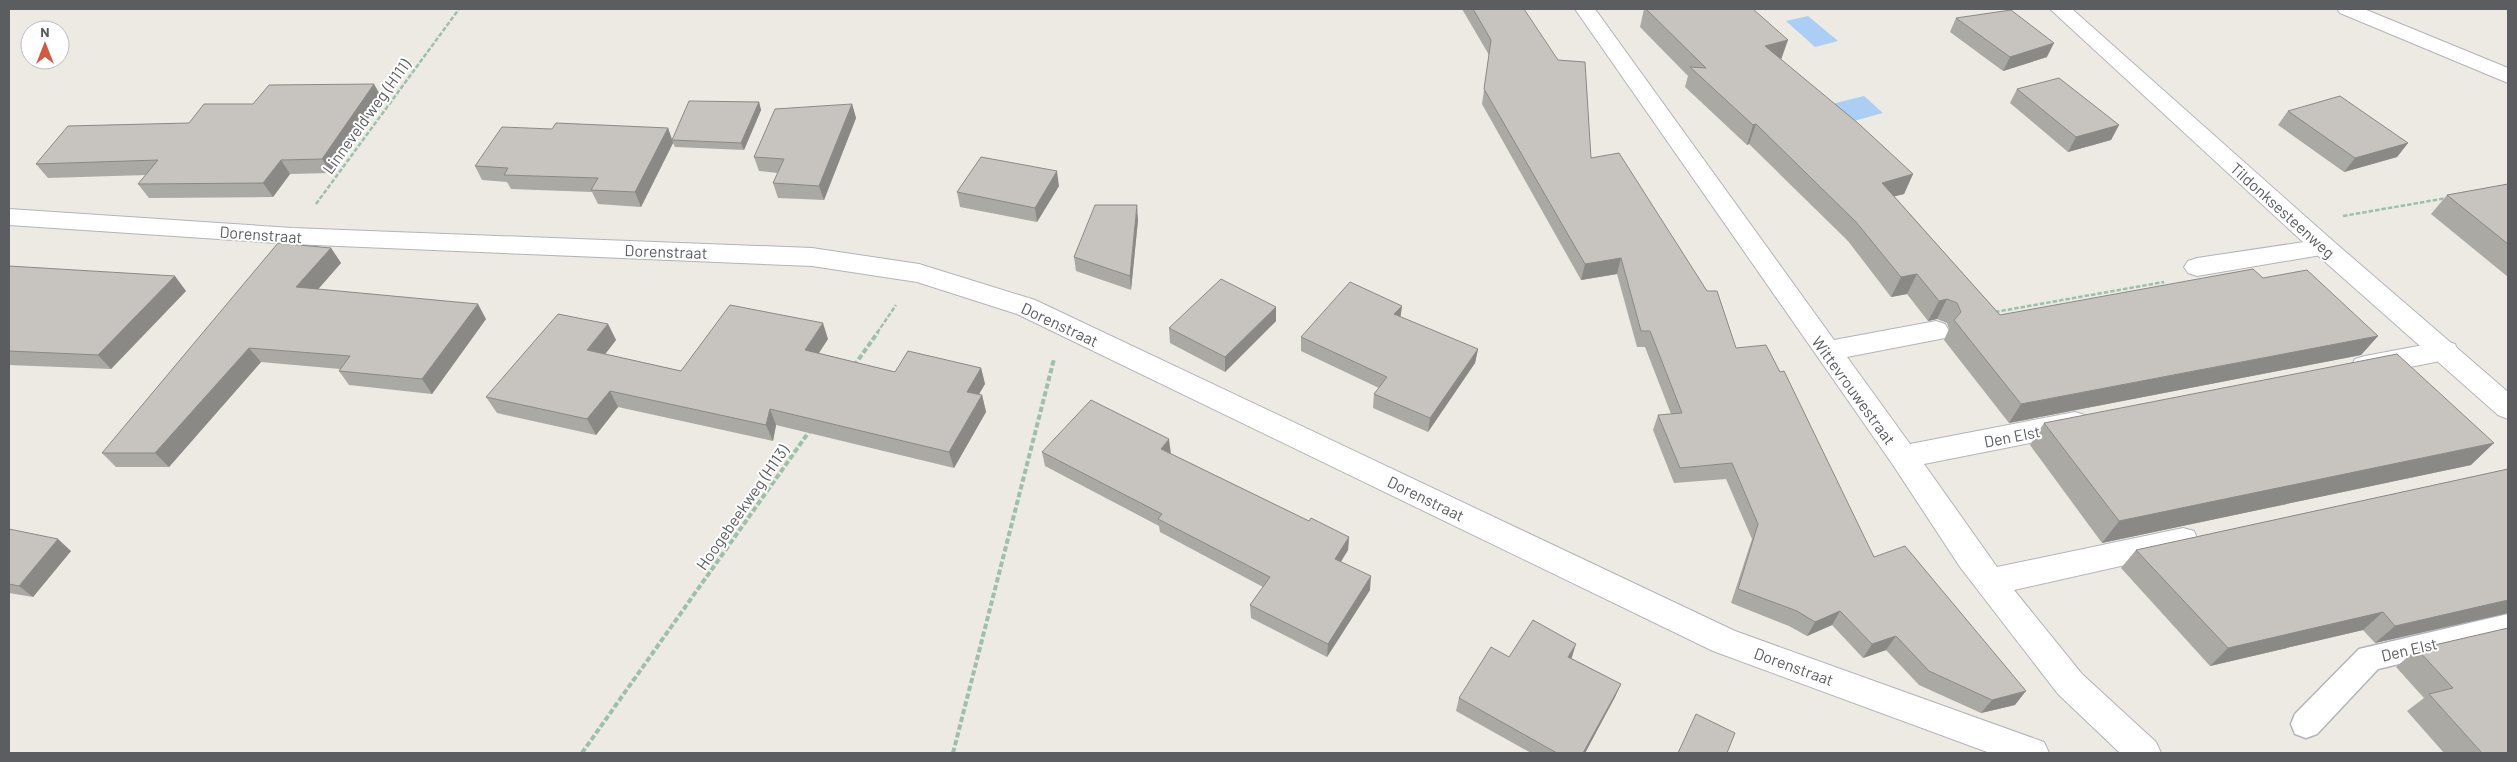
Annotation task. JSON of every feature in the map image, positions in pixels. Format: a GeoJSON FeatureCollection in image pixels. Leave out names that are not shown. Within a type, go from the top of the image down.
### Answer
{"type":"FeatureCollection","features":[{"type":"Feature","properties":{"kind":"street","name":"Wittevrouwestraat"},"geometry":{"type":"LineString","coordinates":[[1585,9],[1903,457],[1989,582],[2070,684],[2144,753]]}},
{"type":"Feature","properties":{"kind":"street","name":"Tildonksesteenweg"},"geometry":{"type":"LineString","coordinates":[[2060,9],[2298,224],[2508,408]]}},
{"type":"Feature","properties":{"kind":"street"},"geometry":{"type":"LineString","coordinates":[[2347,9],[2508,76]]}},
{"type":"Feature","properties":{"kind":"street","name":"Dorenstraat"},"geometry":{"type":"LineString","coordinates":[[9,217],[292,236],[812,257],[919,272],[1026,307],[1724,641],[2032,753]]}},
{"type":"Feature","properties":{"kind":"street"},"geometry":{"type":"LineString","coordinates":[[2197,267],[2324,247]]}},
{"type":"Feature","properties":{"kind":"street"},"geometry":{"type":"LineString","coordinates":[[1826,351],[1936,331]]}},
{"type":"Feature","properties":{"kind":"street"},"geometry":{"type":"LineString","coordinates":[[2338,372],[2444,351]]}},
{"type":"Feature","properties":{"kind":"street","name":"Den Elst"},"geometry":{"type":"LineString","coordinates":[[1903,457],[2096,419]]}},
{"type":"Feature","properties":{"kind":"street"},"geometry":{"type":"LineString","coordinates":[[1989,582],[2210,534]]}},
{"type":"Feature","properties":{"kind":"lane","name":"Den Elst"},"geometry":{"type":"LineString","coordinates":[[2306,724],[2369,658],[2508,626]]}},
{"type":"Feature","properties":{"kind":"path","name":"Linneveld weg (H111)"},"geometry":{"type":"LineString","coordinates":[[292,236],[459,9]]}},
{"type":"Feature","properties":{"kind":"path"},"geometry":{"type":"LineString","coordinates":[[2298,224],[2451,197]]}},
{"type":"Feature","properties":{"kind":"path"},"geometry":{"type":"LineString","coordinates":[[1992,312],[2202,276],[2197,267]]}},
{"type":"Feature","properties":{"kind":"path"},"geometry":{"type":"LineString","coordinates":[[851,371],[919,272]]}},
{"type":"Feature","properties":{"kind":"path"},"geometry":{"type":"LineString","coordinates":[[954,753],[1063,325]]}},
{"type":"Feature","properties":{"kind":"path","name":"Hoogebeekweg (H113)"},"geometry":{"type":"LineString","coordinates":[[582,753],[692,600],[817,420]]}},
{"type":"Feature","properties":{"kind":"water"},"geometry":{"type":"Polygon","coordinates":[[[1808,16],[1838,41],[1815,47],[1786,21],[1808,16]]]}},
{"type":"Feature","properties":{"kind":"water"},"geometry":{"type":"Polygon","coordinates":[[[1864,96],[1883,113],[1839,125],[1820,107],[1864,96]]]}},
{"type":"Feature","properties":{"kind":"building"},"geometry":{"type":"Polygon","coordinates":[[[1473,9],[1524,9],[1558,60],[1585,62],[1591,158],[1619,153],[1707,291],[1717,291],[1736,348],[1766,345],[1780,372],[1784,371],[1874,557],[1905,546],[2026,691],[1992,700],[1929,671],[1896,636],[1872,644],[1840,611],[1815,622],[1797,611],[1738,589],[1758,524],[1732,463],[1680,468],[1658,415],[1682,413],[1650,331],[1641,331],[1621,258],[1585,264],[1484,89],[1491,40],[1473,9]]]}},
{"type":"Feature","properties":{"kind":"building"},"geometry":{"type":"Polygon","coordinates":[[[1646,9],[1753,9],[1788,40],[1765,46],[1859,124],[1913,174],[1882,183],[2000,315],[2253,269],[2263,278],[2307,270],[2378,336],[2021,404],[1954,320],[1961,312],[1957,303],[1947,299],[1939,301],[1917,274],[1901,277],[1856,222],[1756,124],[1753,125],[1690,67],[1706,68],[1646,9]]]}},
{"type":"Feature","properties":{"kind":"building"},"geometry":{"type":"Polygon","coordinates":[[[2011,10],[2054,43],[2010,57],[1956,18],[2011,10]]]}},
{"type":"Feature","properties":{"kind":"building"},"geometry":{"type":"Polygon","coordinates":[[[2059,78],[2119,125],[2076,137],[2017,89],[2059,78]]]}},
{"type":"Feature","properties":{"kind":"building"},"geometry":{"type":"Polygon","coordinates":[[[374,84],[322,159],[281,160],[263,183],[138,184],[158,160],[36,164],[68,126],[189,123],[204,104],[253,104],[269,85],[374,84]]]}},
{"type":"Feature","properties":{"kind":"building"},"geometry":{"type":"Polygon","coordinates":[[[2340,96],[2408,143],[2355,158],[2288,111],[2340,96]]]}},
{"type":"Feature","properties":{"kind":"building"},"geometry":{"type":"Polygon","coordinates":[[[689,101],[759,102],[741,143],[672,140],[689,101]]]}},
{"type":"Feature","properties":{"kind":"building"},"geometry":{"type":"Polygon","coordinates":[[[852,104],[819,186],[773,183],[784,159],[754,157],[775,109],[852,104]]]}},
{"type":"Feature","properties":{"kind":"building"},"geometry":{"type":"Polygon","coordinates":[[[556,123],[668,128],[635,192],[591,190],[598,178],[504,175],[508,168],[475,166],[502,127],[552,129],[556,123]]]}},
{"type":"Feature","properties":{"kind":"building"},"geometry":{"type":"Polygon","coordinates":[[[981,157],[1057,171],[1035,208],[957,192],[981,157]]]}},
{"type":"Feature","properties":{"kind":"building"},"geometry":{"type":"Polygon","coordinates":[[[2508,184],[2508,244],[2447,195],[2508,184]]]}},
{"type":"Feature","properties":{"kind":"building"},"geometry":{"type":"Polygon","coordinates":[[[1095,205],[1137,205],[1130,276],[1074,257],[1095,205]]]}},
{"type":"Feature","properties":{"kind":"building"},"geometry":{"type":"Polygon","coordinates":[[[278,243],[331,248],[296,287],[478,304],[422,379],[339,371],[350,356],[249,348],[155,453],[102,453],[278,243]]]}},
{"type":"Feature","properties":{"kind":"building"},"geometry":{"type":"Polygon","coordinates":[[[9,266],[175,276],[98,355],[9,351],[9,266]]]}},
{"type":"Feature","properties":{"kind":"building"},"geometry":{"type":"Polygon","coordinates":[[[1221,279],[1276,307],[1225,357],[1169,328],[1221,279]]]}},
{"type":"Feature","properties":{"kind":"building"},"geometry":{"type":"Polygon","coordinates":[[[1350,282],[1402,306],[1394,314],[1478,349],[1430,418],[1374,394],[1387,377],[1301,337],[1350,282]]]}},
{"type":"Feature","properties":{"kind":"building"},"geometry":{"type":"Polygon","coordinates":[[[730,305],[823,323],[805,350],[895,372],[908,351],[981,368],[967,392],[982,395],[949,452],[770,409],[766,425],[610,391],[587,419],[486,397],[558,314],[608,324],[587,350],[681,371],[730,305]]]}},
{"type":"Feature","properties":{"kind":"building"},"geometry":{"type":"Polygon","coordinates":[[[2397,354],[2494,443],[2119,521],[2044,423],[2397,354]]]}},
{"type":"Feature","properties":{"kind":"building"},"geometry":{"type":"Polygon","coordinates":[[[1091,400],[1169,439],[1161,449],[1309,521],[1311,518],[1349,537],[1335,559],[1371,576],[1328,644],[1250,605],[1270,577],[1158,519],[1162,514],[1042,452],[1091,400]]]}},
{"type":"Feature","properties":{"kind":"building"},"geometry":{"type":"Polygon","coordinates":[[[2508,469],[2508,600],[2395,626],[2383,612],[2228,648],[2136,550],[2508,469]]]}},
{"type":"Feature","properties":{"kind":"building"},"geometry":{"type":"Polygon","coordinates":[[[9,529],[58,539],[19,586],[9,584],[9,529]]]}},
{"type":"Feature","properties":{"kind":"building"},"geometry":{"type":"Polygon","coordinates":[[[1533,620],[1576,644],[1568,657],[1621,684],[1583,753],[1557,753],[1459,698],[1491,647],[1509,657],[1533,620]]]}},
{"type":"Feature","properties":{"kind":"building"},"geometry":{"type":"Polygon","coordinates":[[[2508,628],[2508,753],[2482,753],[2429,694],[2453,688],[2417,649],[2508,628]]]}},
{"type":"Feature","properties":{"kind":"building"},"geometry":{"type":"Polygon","coordinates":[[[1696,714],[1735,733],[1727,753],[1678,753],[1696,714]]]}}]}
